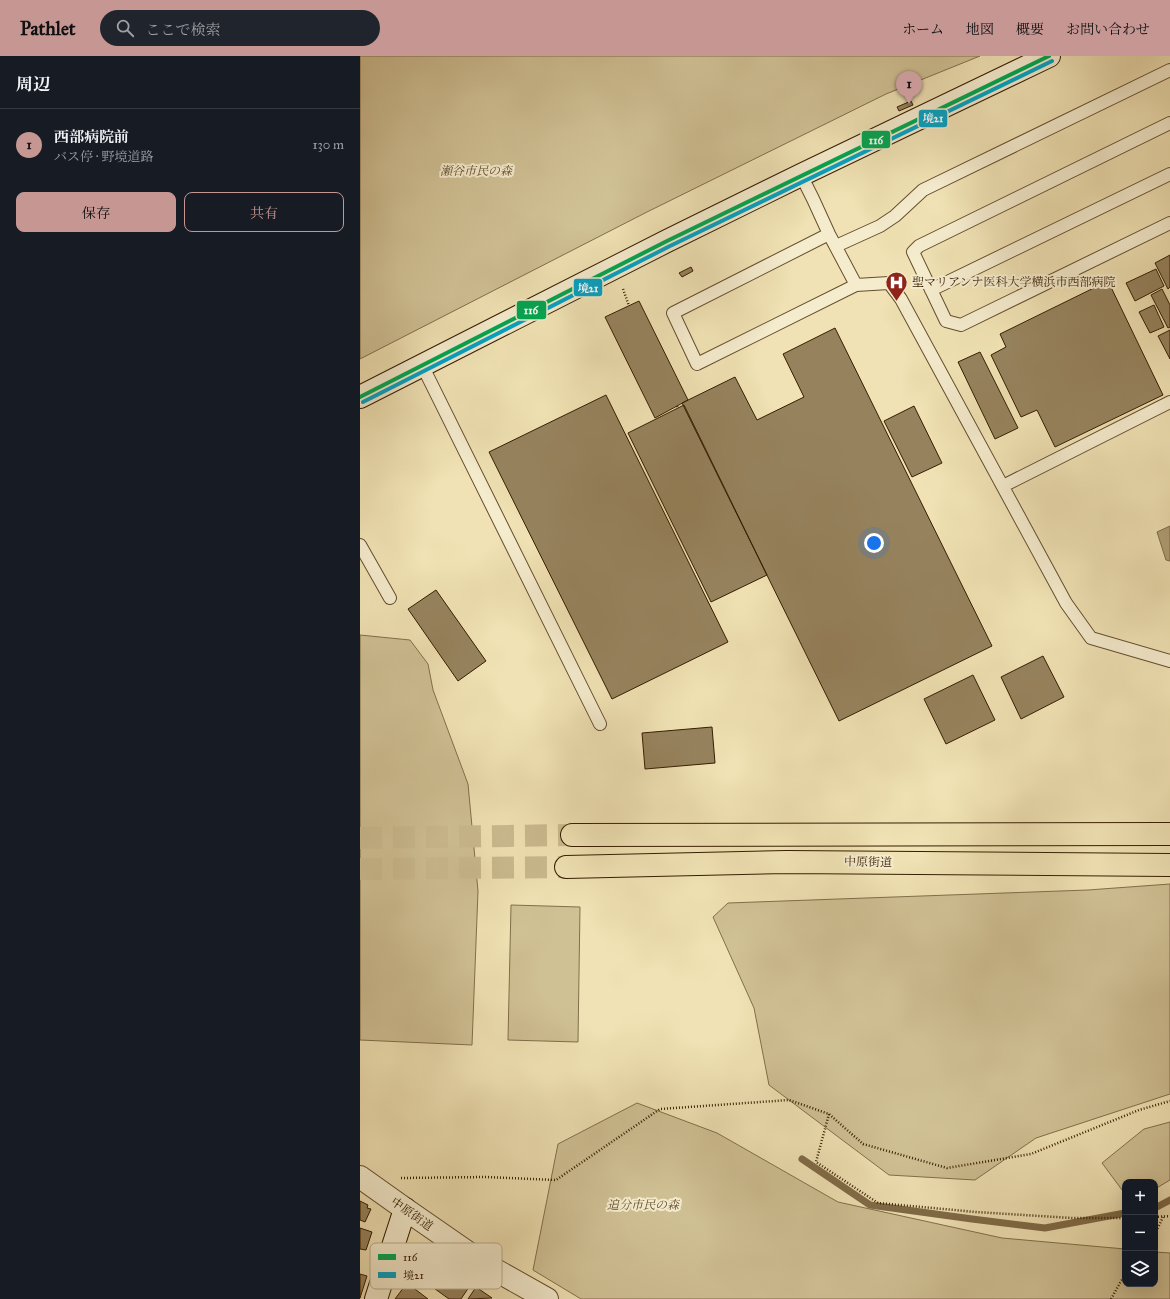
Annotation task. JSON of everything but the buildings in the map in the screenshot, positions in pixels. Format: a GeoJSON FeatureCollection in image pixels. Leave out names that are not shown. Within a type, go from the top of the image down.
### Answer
{"type":"FeatureCollection","features":[{"type":"Feature","properties":{"kind":"main road"},"geometry":{"type":"LineString","coordinates":[[572,835],[1170,834]]}},
{"type":"Feature","properties":{"kind":"main road","name":"中原街道"},"geometry":{"type":"LineString","coordinates":[[566,867],[787,862],[1170,865]]}},
{"type":"Feature","properties":{"kind":"street"},"geometry":{"type":"LineString","coordinates":[[360,397],[660,244],[1049,56]]}},
{"type":"Feature","properties":{"kind":"street","name":"中原街道"},"geometry":{"type":"LineString","coordinates":[[362,1178],[454,1243]]}},
{"type":"Feature","properties":{"kind":"street"},"geometry":{"type":"LineString","coordinates":[[394,1243],[405,1209]]}},
{"type":"Feature","properties":{"kind":"street","name":"中原街道"},"geometry":{"type":"LineString","coordinates":[[502,1274],[547,1299]]}},
{"type":"Feature","properties":{"kind":"street"},"geometry":{"type":"LineString","coordinates":[[376,1299],[379,1289]]}},
{"type":"Feature","properties":{"kind":"lane"},"geometry":{"type":"LineString","coordinates":[[836,246],[880,226],[895,216],[923,190],[1170,70]]}},
{"type":"Feature","properties":{"kind":"lane"},"geometry":{"type":"LineString","coordinates":[[1170,123],[919,246],[913,252],[946,321],[961,325],[1170,223]]}},
{"type":"Feature","properties":{"kind":"lane"},"geometry":{"type":"LineString","coordinates":[[931,290],[1170,174]]}},
{"type":"Feature","properties":{"kind":"lane"},"geometry":{"type":"LineString","coordinates":[[801,175],[829,234],[856,285]]}},
{"type":"Feature","properties":{"kind":"lane"},"geometry":{"type":"LineString","coordinates":[[829,234],[673,313],[697,364],[856,285],[889,283],[901,299],[1066,603],[1091,638],[1170,661]]}},
{"type":"Feature","properties":{"kind":"lane"},"geometry":{"type":"LineString","coordinates":[[422,365],[600,724]]}},
{"type":"Feature","properties":{"kind":"lane"},"geometry":{"type":"LineString","coordinates":[[1002,486],[1170,402]]}},
{"type":"Feature","properties":{"kind":"lane"},"geometry":{"type":"LineString","coordinates":[[360,544],[390,598]]}},
{"type":"Feature","properties":{"kind":"path"},"geometry":{"type":"LineString","coordinates":[[623,288],[628,306]]}},
{"type":"Feature","properties":{"kind":"path"},"geometry":{"type":"LineString","coordinates":[[362,1178],[486,1177],[556,1180],[660,1109],[789,1100],[829,1114],[863,1144],[947,1168],[1031,1154],[1139,1110],[1170,1101]]}},
{"type":"Feature","properties":{"kind":"path"},"geometry":{"type":"LineString","coordinates":[[829,1114],[816,1162],[878,1203],[976,1212],[1072,1218],[1122,1218]]}},
{"type":"Feature","properties":{"kind":"path"},"geometry":{"type":"LineString","coordinates":[[1158,1217],[1170,1216]]}},
{"type":"Feature","properties":{"kind":"path"},"geometry":{"type":"LineString","coordinates":[[1158,1228],[1163,1217]]}},
{"type":"Feature","properties":{"kind":"path"},"geometry":{"type":"LineString","coordinates":[[1111,1299],[1122,1279]]}},
{"type":"Feature","properties":{"kind":"green space","name":"瀬谷市民の森"},"geometry":{"type":"Polygon","coordinates":[[[360,56],[980,56],[886,94],[647,212],[360,359],[360,56]]]}},
{"type":"Feature","properties":{"kind":"green space"},"geometry":{"type":"Polygon","coordinates":[[[360,635],[410,640],[428,664],[433,690],[468,784],[478,891],[472,1045],[360,1040],[360,635]]]}},
{"type":"Feature","properties":{"kind":"green space"},"geometry":{"type":"Polygon","coordinates":[[[1170,884],[1170,1094],[1036,1138],[975,1180],[889,1175],[769,1085],[754,1008],[713,917],[728,903],[1088,890],[1170,884]]]}},
{"type":"Feature","properties":{"kind":"green space"},"geometry":{"type":"Polygon","coordinates":[[[511,905],[580,907],[578,1042],[508,1040],[511,905]]]}},
{"type":"Feature","properties":{"kind":"green space","name":"追分市民の森"},"geometry":{"type":"Polygon","coordinates":[[[637,1103],[717,1133],[838,1202],[1002,1238],[1122,1249],[1122,1287],[1158,1287],[1158,1252],[1170,1253],[1170,1299],[581,1299],[533,1270],[558,1144],[637,1103]]]}},
{"type":"Feature","properties":{"kind":"green space"},"geometry":{"type":"Polygon","coordinates":[[[1170,1122],[1170,1180],[1158,1187],[1158,1179],[1122,1179],[1122,1190],[1102,1163],[1144,1129],[1170,1122]]]}},
{"type":"Feature","properties":{"kind":"shaded area"},"geometry":{"type":"Polygon","coordinates":[[[1170,526],[1170,561],[1166,560],[1157,532],[1170,526]]]}},
{"type":"Feature","properties":{"kind":"waterway"},"geometry":{"type":"LineString","coordinates":[[802,1159],[870,1205],[1045,1228],[1122,1214]]}},
{"type":"Feature","properties":{"kind":"waterway"},"geometry":{"type":"LineString","coordinates":[[1158,1206],[1170,1200]]}},
{"type":"Feature","properties":{"kind":"tunnel"},"geometry":{"type":"LineString","coordinates":[[360,838],[572,835]]}},
{"type":"Feature","properties":{"kind":"tunnel"},"geometry":{"type":"LineString","coordinates":[[360,869],[566,867]]}},
{"type":"Feature","properties":{"kind":"transit line","name":"116"},"geometry":{"type":"LineString","coordinates":[[360,397],[667,241],[1049,56]]}},
{"type":"Feature","properties":{"kind":"transit line","name":"境21"},"geometry":{"type":"LineString","coordinates":[[363,402],[670,246],[1052,61]]}},
{"type":"Feature","properties":{"kind":"place","name":"西部病院前"},"geometry":{"type":"Point","coordinates":[909,104]}},
{"type":"Feature","properties":{"kind":"place","name":"聖マリアンナ医科大学横浜市西部病院"},"geometry":{"type":"Point","coordinates":[897,302]}}]}
